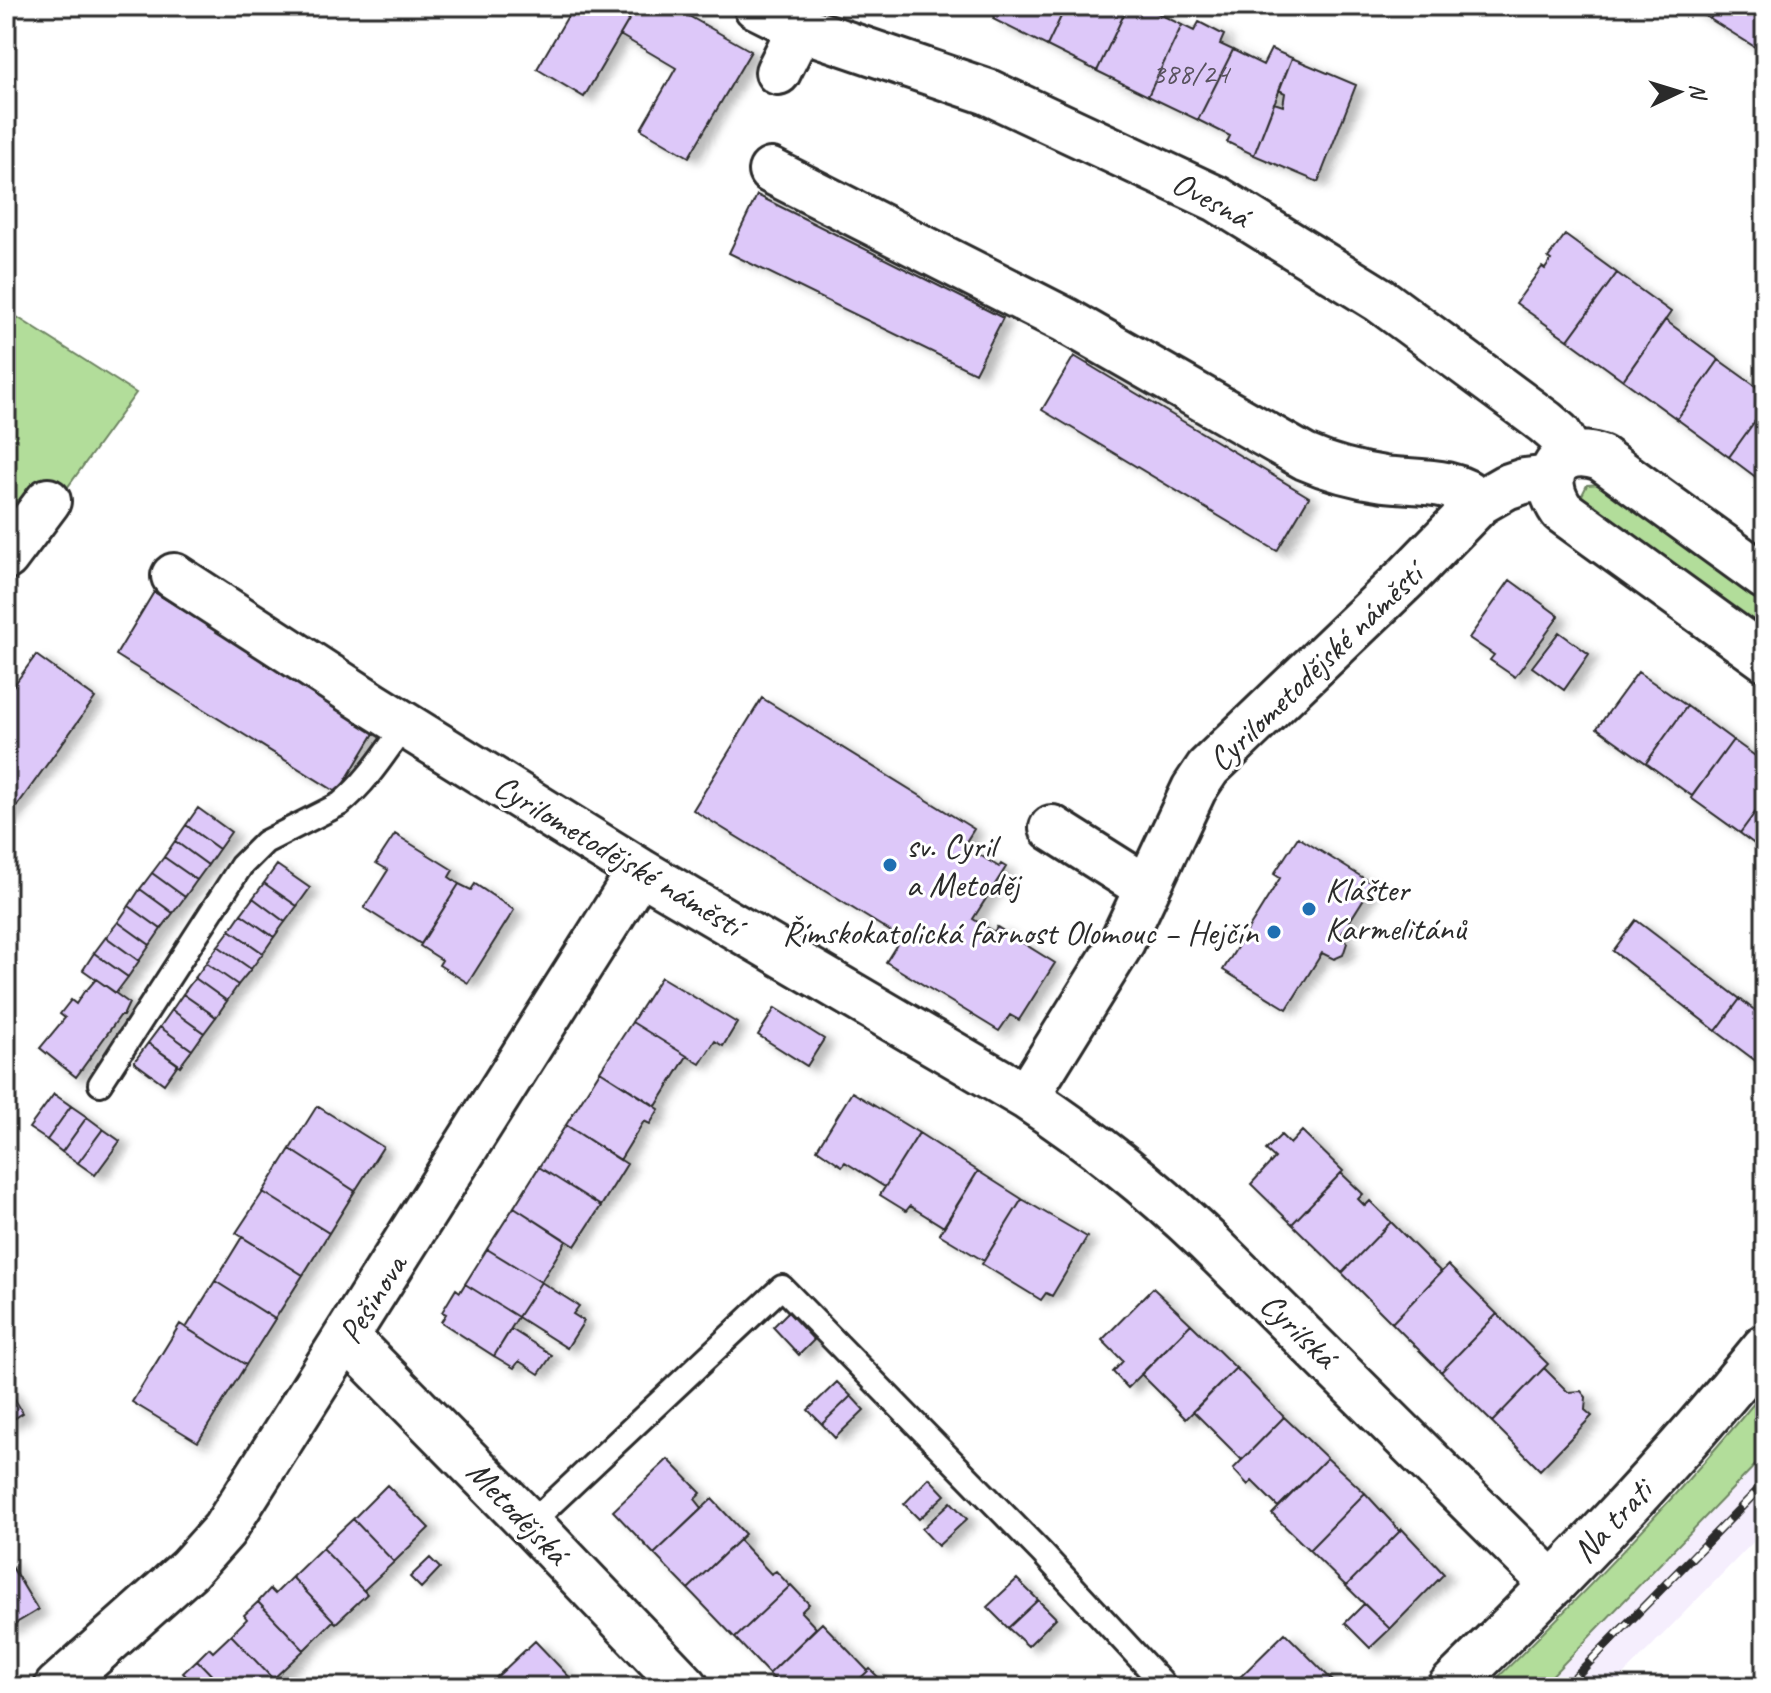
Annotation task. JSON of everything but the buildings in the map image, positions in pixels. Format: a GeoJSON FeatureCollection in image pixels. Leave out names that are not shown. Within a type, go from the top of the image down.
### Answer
{"type":"FeatureCollection","features":[{"type":"Feature","properties":{"kind":"street","name":"Ovesná"},"geometry":{"type":"LineString","coordinates":[[756,6],[800,28],[988,92],[1217,199],[1391,307],[1545,422],[1559,434],[1577,466],[1765,577]]}},
{"type":"Feature","properties":{"kind":"street"},"geometry":{"type":"LineString","coordinates":[[778,72],[800,28]]}},
{"type":"Feature","properties":{"kind":"street"},"geometry":{"type":"LineString","coordinates":[[771,171],[1065,320],[1305,457],[1342,470],[1382,478],[1454,486],[1480,502],[1506,487],[1577,466]]}},
{"type":"Feature","properties":{"kind":"street","name":"Ovesná"},"geometry":{"type":"LineString","coordinates":[[1577,466],[1552,496],[1562,511],[1765,658]]}},
{"type":"Feature","properties":{"kind":"street"},"geometry":{"type":"LineString","coordinates":[[6,557],[48,501]]}},
{"type":"Feature","properties":{"kind":"street","name":"Cyrilometodějské náměstí"},"geometry":{"type":"LineString","coordinates":[[174,576],[640,871],[1026,1097],[1122,942],[1194,789],[1208,768],[1407,577],[1480,502]]}},
{"type":"Feature","properties":{"kind":"street"},"geometry":{"type":"LineString","coordinates":[[1052,828],[1147,888]]}},
{"type":"Feature","properties":{"kind":"street","name":"Pešinova"},"geometry":{"type":"LineString","coordinates":[[57,1687],[206,1552],[241,1507],[640,871]]}},
{"type":"Feature","properties":{"kind":"street","name":"Cyrilská"},"geometry":{"type":"LineString","coordinates":[[1026,1097],[1153,1189],[1351,1381],[1553,1584]]}},
{"type":"Feature","properties":{"kind":"street","name":"Metodějská"},"geometry":{"type":"LineString","coordinates":[[348,1339],[686,1687]]}},
{"type":"Feature","properties":{"kind":"street","name":"Na trati"},"geometry":{"type":"LineString","coordinates":[[1450,1687],[1553,1584],[1652,1478],[1765,1347]]}},
{"type":"Feature","properties":{"kind":"lane"},"geometry":{"type":"LineString","coordinates":[[100,1084],[241,866],[265,842],[351,796],[405,725]]}},
{"type":"Feature","properties":{"kind":"lane"},"geometry":{"type":"LineString","coordinates":[[530,1524],[782,1287],[1042,1553],[1166,1687]]}},
{"type":"Feature","properties":{"kind":"shaded area"},"geometry":{"type":"Polygon","coordinates":[[[1765,1436],[1765,1530],[1638,1660],[1611,1687],[1518,1687],[1765,1436]]]}},
{"type":"Feature","properties":{"kind":"green space"},"geometry":{"type":"Polygon","coordinates":[[[6,310],[136,393],[6,572],[6,310]]]}},
{"type":"Feature","properties":{"kind":"green space"},"geometry":{"type":"Polygon","coordinates":[[[1602,484],[1765,598],[1765,643],[1582,505],[1582,495],[1587,485],[1602,484]]]}},
{"type":"Feature","properties":{"kind":"green space"},"geometry":{"type":"Polygon","coordinates":[[[1765,1390],[1765,1455],[1541,1687],[1488,1687],[1631,1543],[1765,1390]]]}},
{"type":"Feature","properties":{"kind":"railway"},"geometry":{"type":"LineString","coordinates":[[1565,1687],[1765,1483]]}},
{"type":"Feature","properties":{"kind":"place","name":"sv. Cyril a Metoděj"},"geometry":{"type":"Point","coordinates":[890,865]}},
{"type":"Feature","properties":{"kind":"place","name":"Klášter Karmelitánů"},"geometry":{"type":"Point","coordinates":[1309,909]}},
{"type":"Feature","properties":{"kind":"place","name":"Římskokatolická farnost Olomouc – Hejčín"},"geometry":{"type":"Point","coordinates":[1274,932]}}]}
